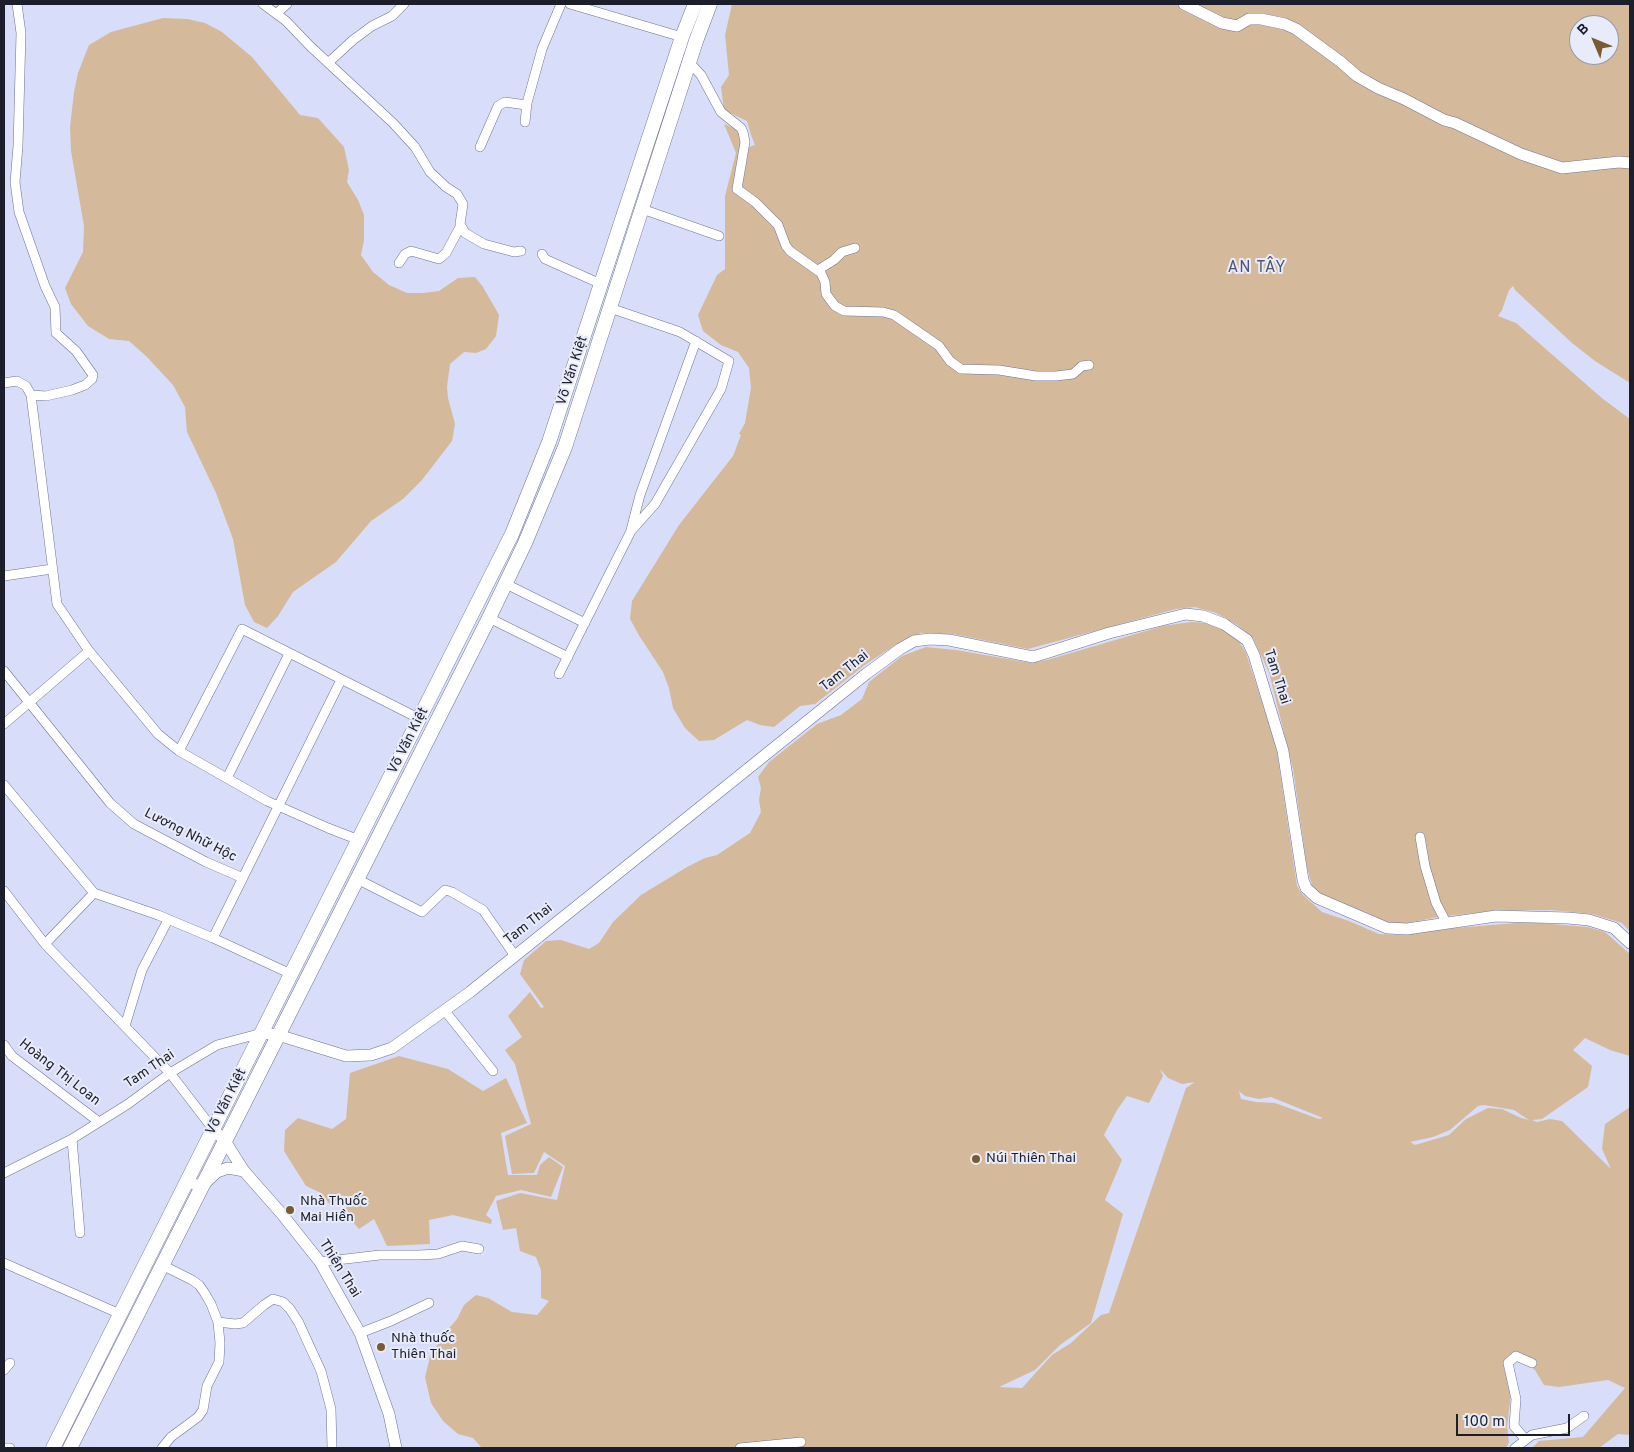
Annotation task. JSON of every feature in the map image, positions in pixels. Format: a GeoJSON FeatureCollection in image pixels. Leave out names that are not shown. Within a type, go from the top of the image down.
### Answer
{"type":"FeatureCollection","features":[{"type":"Feature","properties":{"kind":"main road","name":"Võ Văn Kiệt"},"geometry":{"type":"LineString","coordinates":[[53,1448],[512,534],[549,442],[682,37],[695,4]]}},
{"type":"Feature","properties":{"kind":"main road","name":"Võ Văn Kiệt"},"geometry":{"type":"LineString","coordinates":[[70,1448],[506,584],[565,447],[689,62],[710,4]]}},
{"type":"Feature","properties":{"kind":"main road"},"geometry":{"type":"LineString","coordinates":[[613,247],[628,252]]}},
{"type":"Feature","properties":{"kind":"main road"},"geometry":{"type":"LineString","coordinates":[[549,442],[565,447]]}},
{"type":"Feature","properties":{"kind":"street"},"geometry":{"type":"LineString","coordinates":[[17,4],[21,34],[18,146],[15,182],[19,212],[45,286],[56,311],[56,333],[76,351],[93,375],[92,379],[85,385],[72,390],[46,396],[31,395]]}},
{"type":"Feature","properties":{"kind":"street"},"geometry":{"type":"LineString","coordinates":[[263,4],[277,13],[393,123],[416,147],[430,172],[461,198],[463,204],[460,227],[446,253],[439,258],[411,251],[405,254],[399,263]]}},
{"type":"Feature","properties":{"kind":"street"},"geometry":{"type":"LineString","coordinates":[[277,13],[287,4]]}},
{"type":"Feature","properties":{"kind":"street"},"geometry":{"type":"LineString","coordinates":[[328,63],[353,40],[372,26],[392,16],[404,4]]}},
{"type":"Feature","properties":{"kind":"street"},"geometry":{"type":"LineString","coordinates":[[525,122],[526,105],[544,40],[561,4]]}},
{"type":"Feature","properties":{"kind":"street"},"geometry":{"type":"LineString","coordinates":[[570,4],[682,37]]}},
{"type":"Feature","properties":{"kind":"street"},"geometry":{"type":"LineString","coordinates":[[1184,4],[1222,24],[1237,26],[1248,19],[1261,19],[1285,24],[1296,29],[1364,80],[1444,120],[1455,123],[1521,154],[1562,168],[1619,162],[1630,163]]}},
{"type":"Feature","properties":{"kind":"street"},"geometry":{"type":"LineString","coordinates":[[689,62],[701,74],[721,112],[743,132],[745,142],[737,189],[755,202],[778,225],[786,246],[790,251],[818,270],[823,276],[826,294],[840,310],[883,312],[894,315],[939,346],[953,364],[961,369],[999,370],[1036,376],[1056,376],[1073,374],[1082,366],[1089,365]]}},
{"type":"Feature","properties":{"kind":"street"},"geometry":{"type":"LineString","coordinates":[[480,147],[498,106],[505,102],[526,105]]}},
{"type":"Feature","properties":{"kind":"street"},"geometry":{"type":"LineString","coordinates":[[642,209],[718,236]]}},
{"type":"Feature","properties":{"kind":"street"},"geometry":{"type":"LineString","coordinates":[[460,227],[465,233],[484,244],[514,252],[521,251]]}},
{"type":"Feature","properties":{"kind":"street"},"geometry":{"type":"LineString","coordinates":[[818,270],[834,260],[842,252],[855,248]]}},
{"type":"Feature","properties":{"kind":"street"},"geometry":{"type":"LineString","coordinates":[[542,254],[545,259],[601,284]]}},
{"type":"Feature","properties":{"kind":"street"},"geometry":{"type":"LineString","coordinates":[[610,308],[680,332],[729,361],[720,389],[655,504],[631,532]]}},
{"type":"Feature","properties":{"kind":"street"},"geometry":{"type":"LineString","coordinates":[[559,674],[631,532],[640,496],[696,341]]}},
{"type":"Feature","properties":{"kind":"street"},"geometry":{"type":"LineString","coordinates":[[4,384],[17,381],[26,386],[31,395],[57,604],[89,651],[158,734],[179,751],[279,806],[359,840]]}},
{"type":"Feature","properties":{"kind":"street"},"geometry":{"type":"LineString","coordinates":[[4,576],[52,569]]}},
{"type":"Feature","properties":{"kind":"street"},"geometry":{"type":"LineString","coordinates":[[506,584],[585,623]]}},
{"type":"Feature","properties":{"kind":"street","name":"Tam Thai"},"geometry":{"type":"LineString","coordinates":[[4,1173],[72,1139],[128,1104],[170,1073],[217,1045],[262,1033],[278,1035],[346,1056],[371,1055],[392,1048],[470,992],[866,674],[914,641],[930,639],[949,640],[1033,657],[1109,633],[1186,614],[1203,616],[1224,624],[1247,640],[1254,655],[1283,751],[1303,880],[1306,888],[1316,898],[1387,928],[1407,929],[1496,916],[1575,918],[1589,920],[1614,928],[1630,943]]}},
{"type":"Feature","properties":{"kind":"street"},"geometry":{"type":"LineString","coordinates":[[489,618],[568,657]]}},
{"type":"Feature","properties":{"kind":"street"},"geometry":{"type":"LineString","coordinates":[[179,751],[242,630],[420,719]]}},
{"type":"Feature","properties":{"kind":"street"},"geometry":{"type":"LineString","coordinates":[[4,724],[89,651]]}},
{"type":"Feature","properties":{"kind":"street"},"geometry":{"type":"LineString","coordinates":[[227,778],[290,654]]}},
{"type":"Feature","properties":{"kind":"street","name":"Lương Nhữ Hộc"},"geometry":{"type":"LineString","coordinates":[[4,671],[110,803],[134,824],[206,862],[243,878],[341,680]]}},
{"type":"Feature","properties":{"kind":"street"},"geometry":{"type":"LineString","coordinates":[[4,785],[94,894],[213,938],[291,974]]}},
{"type":"Feature","properties":{"kind":"street"},"geometry":{"type":"LineString","coordinates":[[1420,837],[1425,866],[1436,903],[1446,922]]}},
{"type":"Feature","properties":{"kind":"street"},"geometry":{"type":"LineString","coordinates":[[213,938],[243,878]]}},
{"type":"Feature","properties":{"kind":"street"},"geometry":{"type":"LineString","coordinates":[[357,879],[422,912],[445,890],[452,892],[483,910],[514,956]]}},
{"type":"Feature","properties":{"kind":"street"},"geometry":{"type":"LineString","coordinates":[[4,891],[45,944],[170,1073],[213,1129]]}},
{"type":"Feature","properties":{"kind":"street"},"geometry":{"type":"LineString","coordinates":[[45,944],[94,894]]}},
{"type":"Feature","properties":{"kind":"street"},"geometry":{"type":"LineString","coordinates":[[126,1026],[142,970],[168,920]]}},
{"type":"Feature","properties":{"kind":"street"},"geometry":{"type":"LineString","coordinates":[[445,1011],[493,1071]]}},
{"type":"Feature","properties":{"kind":"street","name":"Hoàng Thị Loan"},"geometry":{"type":"LineString","coordinates":[[4,1045],[12,1056],[99,1122]]}},
{"type":"Feature","properties":{"kind":"street","name":"Thiên Thai"},"geometry":{"type":"LineString","coordinates":[[213,1129],[225,1141],[244,1172],[281,1212],[320,1262],[360,1333],[389,1414],[396,1448]]}},
{"type":"Feature","properties":{"kind":"street"},"geometry":{"type":"LineString","coordinates":[[72,1139],[80,1233]]}},
{"type":"Feature","properties":{"kind":"street"},"geometry":{"type":"LineString","coordinates":[[187,1181],[201,1187],[217,1172],[228,1168],[244,1172]]}},
{"type":"Feature","properties":{"kind":"street"},"geometry":{"type":"LineString","coordinates":[[320,1262],[380,1255],[438,1254],[462,1246],[479,1249]]}},
{"type":"Feature","properties":{"kind":"street"},"geometry":{"type":"LineString","coordinates":[[4,1263],[120,1314]]}},
{"type":"Feature","properties":{"kind":"street"},"geometry":{"type":"LineString","coordinates":[[162,1265],[199,1285],[211,1304],[218,1322],[220,1343],[219,1362],[207,1386],[203,1410],[198,1417],[171,1437],[162,1448]]}},
{"type":"Feature","properties":{"kind":"street"},"geometry":{"type":"LineString","coordinates":[[218,1322],[243,1323],[274,1299],[283,1302],[290,1309],[299,1323],[321,1371],[331,1409],[332,1448]]}},
{"type":"Feature","properties":{"kind":"street"},"geometry":{"type":"LineString","coordinates":[[360,1333],[392,1321],[429,1303]]}},
{"type":"Feature","properties":{"kind":"street"},"geometry":{"type":"LineString","coordinates":[[1526,1439],[1514,1426],[1516,1399],[1508,1363],[1516,1356],[1532,1363]]}},
{"type":"Feature","properties":{"kind":"street"},"geometry":{"type":"LineString","coordinates":[[4,1370],[10,1363]]}},
{"type":"Feature","properties":{"kind":"street"},"geometry":{"type":"LineString","coordinates":[[1515,1448],[1532,1435],[1567,1428],[1584,1416]]}},
{"type":"Feature","properties":{"kind":"street"},"geometry":{"type":"LineString","coordinates":[[740,1448],[802,1442]]}},
{"type":"Feature","properties":{"kind":"street"},"geometry":{"type":"LineString","coordinates":[[4,1448],[10,1448]]}},
{"type":"Feature","properties":{"kind":"shaded area"},"geometry":{"type":"Polygon","coordinates":[[[732,4],[1630,4],[1630,383],[1595,361],[1572,343],[1513,286],[1509,290],[1498,316],[1516,323],[1603,399],[1630,419],[1630,932],[1622,923],[1592,914],[1551,910],[1494,911],[1438,917],[1403,924],[1390,924],[1323,896],[1312,886],[1307,867],[1293,769],[1269,672],[1253,638],[1236,624],[1216,613],[1195,607],[1176,609],[1028,649],[953,634],[921,633],[897,644],[866,664],[815,704],[800,706],[774,727],[760,725],[747,720],[714,740],[699,741],[685,728],[673,708],[663,672],[630,619],[632,601],[679,525],[733,456],[741,435],[739,434],[745,423],[751,388],[749,368],[738,352],[721,345],[703,331],[698,315],[717,275],[725,269],[725,196],[736,153],[724,124],[734,128],[745,138],[746,148],[755,145],[747,121],[724,110],[721,87],[729,75],[725,35],[732,4]]]}},
{"type":"Feature","properties":{"kind":"shaded area"},"geometry":{"type":"Polygon","coordinates":[[[163,18],[187,19],[205,23],[222,32],[252,57],[300,115],[318,118],[344,147],[349,170],[347,182],[358,200],[364,215],[364,240],[361,255],[373,272],[389,285],[407,293],[439,291],[458,278],[475,277],[499,315],[496,336],[486,349],[476,353],[464,352],[450,364],[447,387],[455,424],[452,441],[422,480],[403,499],[371,521],[336,562],[293,592],[278,616],[267,628],[254,622],[245,605],[233,539],[216,493],[187,432],[185,407],[173,385],[129,341],[109,339],[88,326],[71,304],[65,288],[83,252],[84,226],[71,151],[70,127],[78,73],[89,45],[111,32],[163,18]]]}},
{"type":"Feature","properties":{"kind":"shaded area"},"geometry":{"type":"Polygon","coordinates":[[[1191,622],[1208,623],[1225,631],[1239,641],[1246,653],[1276,745],[1297,886],[1303,895],[1322,912],[1379,934],[1404,935],[1442,929],[1529,922],[1588,927],[1605,932],[1630,954],[1630,1056],[1610,1050],[1585,1038],[1573,1050],[1592,1066],[1588,1087],[1542,1119],[1532,1120],[1537,1122],[1550,1119],[1562,1121],[1611,1169],[1602,1149],[1605,1124],[1630,1107],[1630,1435],[1618,1434],[1599,1448],[1532,1448],[1539,1441],[1583,1437],[1625,1388],[1608,1380],[1559,1387],[1544,1385],[1535,1370],[1517,1358],[1504,1368],[1511,1393],[1507,1427],[1509,1442],[1506,1448],[482,1448],[473,1438],[458,1434],[443,1421],[431,1403],[425,1377],[430,1357],[444,1334],[457,1319],[464,1305],[476,1295],[488,1298],[512,1312],[537,1315],[549,1301],[541,1298],[541,1270],[536,1257],[520,1251],[516,1228],[503,1230],[496,1201],[520,1193],[557,1200],[565,1166],[544,1152],[534,1173],[512,1174],[505,1136],[531,1124],[515,1064],[505,1050],[522,1037],[508,1016],[530,992],[541,1008],[544,1007],[520,974],[524,960],[546,941],[561,940],[589,949],[599,943],[613,922],[641,895],[687,867],[705,858],[717,855],[750,833],[761,812],[759,800],[761,788],[758,777],[769,762],[817,724],[841,715],[862,699],[869,682],[902,656],[926,647],[956,650],[1031,663],[1163,626],[1191,622]],[[1160,1069],[1163,1076],[1149,1103],[1127,1096],[1117,1110],[1104,1135],[1122,1160],[1105,1200],[1123,1214],[1091,1323],[1060,1345],[1035,1370],[999,1387],[1022,1388],[1052,1355],[1071,1343],[1101,1315],[1109,1313],[1186,1088],[1195,1082],[1182,1084],[1168,1078],[1160,1069]],[[1239,1091],[1241,1099],[1275,1103],[1319,1119],[1323,1118],[1271,1097],[1259,1099],[1245,1096],[1239,1091]],[[1484,1105],[1478,1106],[1450,1130],[1433,1137],[1410,1142],[1415,1145],[1449,1135],[1466,1119],[1488,1108],[1502,1109],[1529,1120],[1514,1110],[1484,1105]]]}},
{"type":"Feature","properties":{"kind":"shaded area"},"geometry":{"type":"Polygon","coordinates":[[[399,1056],[448,1069],[483,1091],[506,1078],[527,1123],[501,1133],[508,1175],[537,1175],[540,1165],[549,1157],[563,1167],[551,1197],[521,1190],[496,1196],[486,1215],[492,1220],[491,1224],[453,1215],[429,1220],[430,1244],[387,1246],[374,1219],[359,1229],[344,1212],[349,1203],[343,1195],[331,1206],[321,1193],[306,1186],[284,1151],[285,1130],[298,1118],[332,1129],[346,1119],[350,1073],[399,1056]]]}},
{"type":"Feature","properties":{"kind":"place","name":"Núi Thiên Thai"},"geometry":{"type":"Point","coordinates":[976,1159]}},
{"type":"Feature","properties":{"kind":"place","name":"Nhà Thuốc Mai Hiền"},"geometry":{"type":"Point","coordinates":[290,1210]}},
{"type":"Feature","properties":{"kind":"place","name":"Nhà thuốc Thiên Thai"},"geometry":{"type":"Point","coordinates":[381,1347]}},
{"type":"Feature","properties":{"kind":"district","name":"AN TÂY"},"geometry":{"type":"Point","coordinates":[1257,269]}}]}
